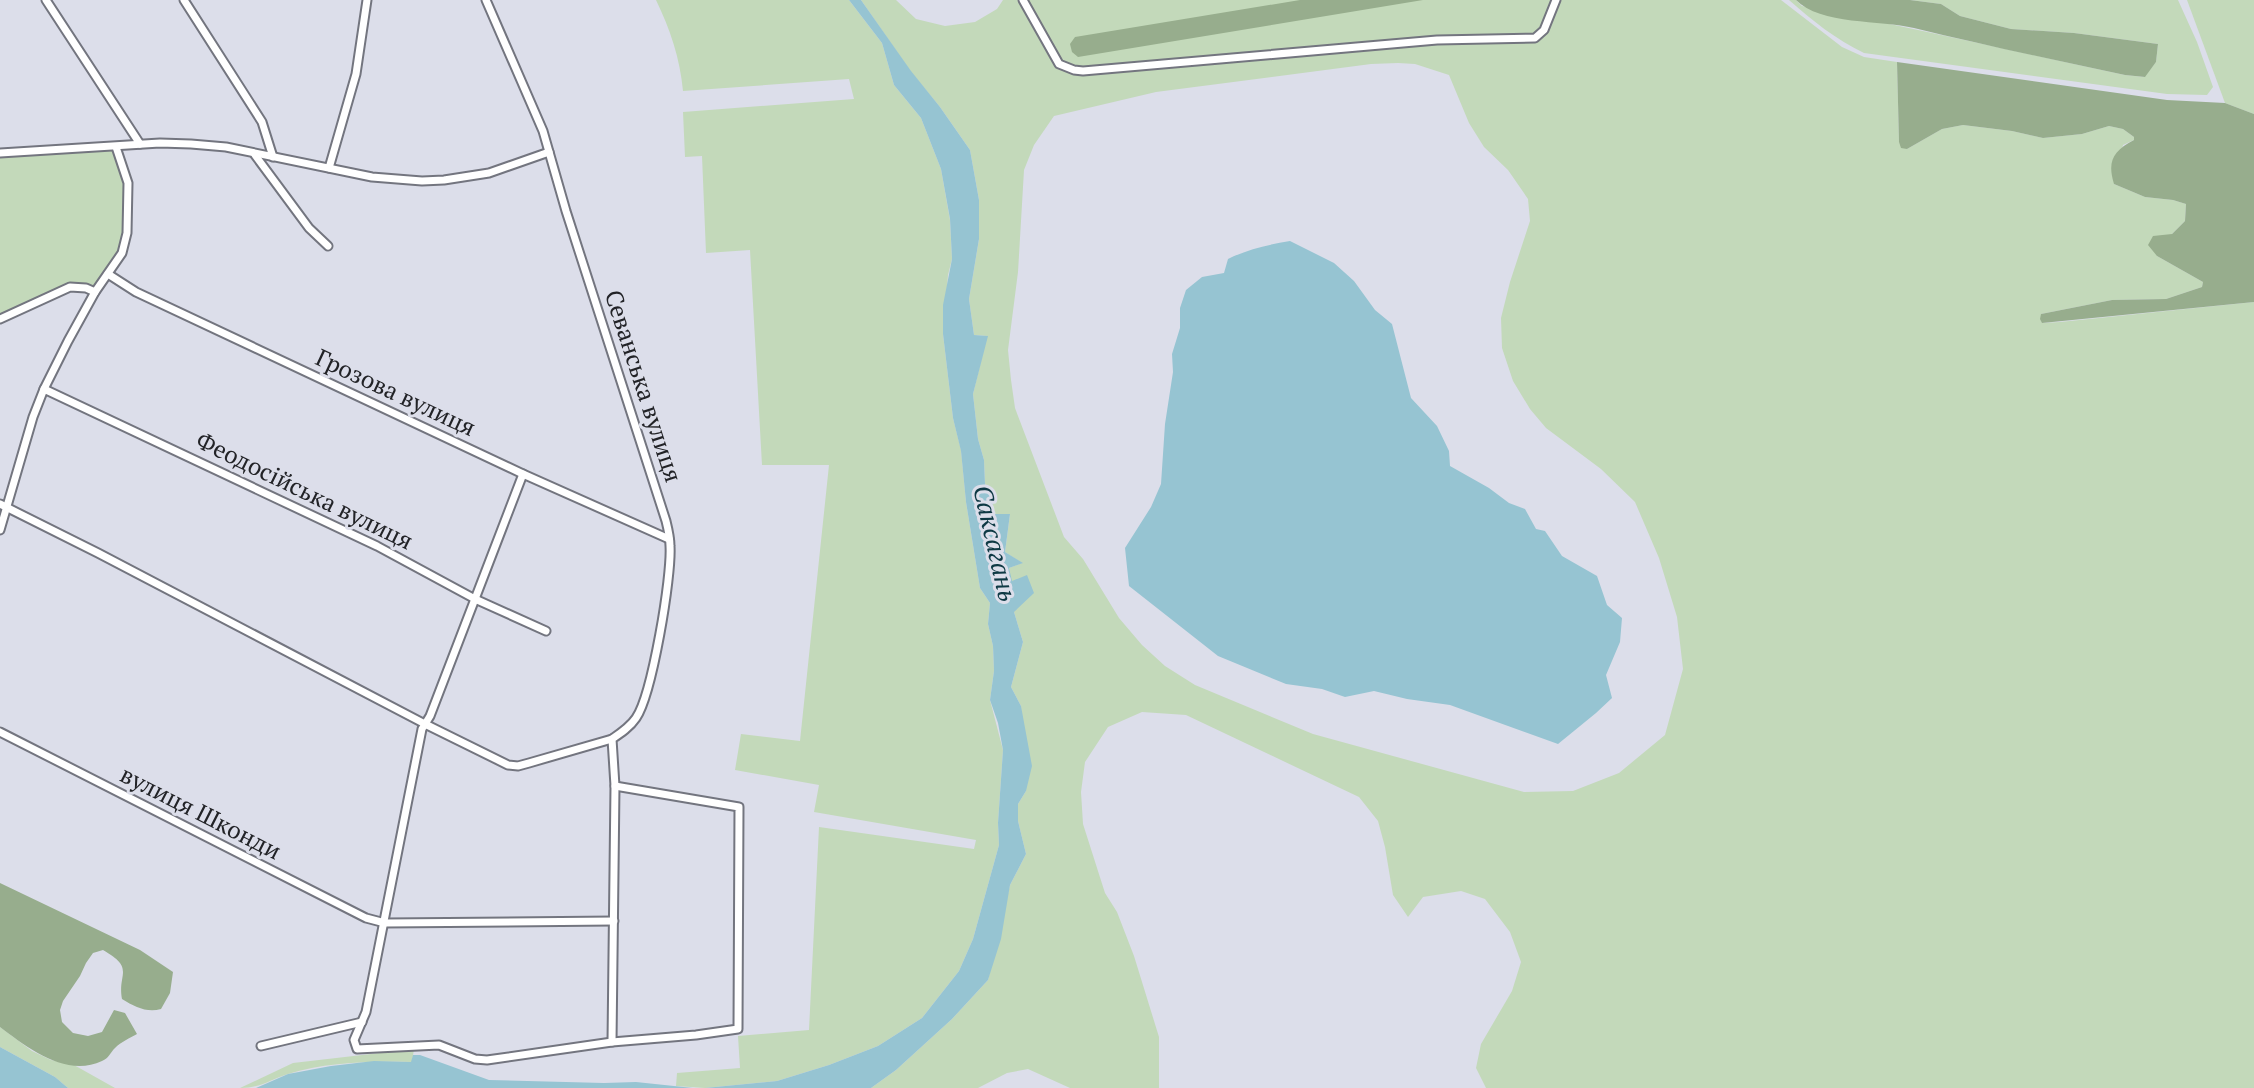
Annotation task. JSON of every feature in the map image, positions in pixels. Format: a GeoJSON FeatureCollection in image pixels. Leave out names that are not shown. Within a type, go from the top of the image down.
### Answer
{"type":"FeatureCollection","features":[{"type":"Feature","properties":{"kind":"street"},"geometry":{"type":"LineString","coordinates":[[46,0],[140,144]]}},
{"type":"Feature","properties":{"kind":"street"},"geometry":{"type":"LineString","coordinates":[[184,0],[262,122],[273,157]]}},
{"type":"Feature","properties":{"kind":"street"},"geometry":{"type":"LineString","coordinates":[[329,168],[356,74],[367,0]]}},
{"type":"Feature","properties":{"kind":"street","name":"Севанська вулиця"},"geometry":{"type":"LineString","coordinates":[[486,0],[539,121],[666,521],[671,547],[649,685],[636,718],[612,739]]}},
{"type":"Feature","properties":{"kind":"street"},"geometry":{"type":"LineString","coordinates":[[1023,0],[1054,59],[1059,64],[1083,71],[1437,40],[1535,38],[1544,30],[1556,0]]}},
{"type":"Feature","properties":{"kind":"street"},"geometry":{"type":"LineString","coordinates":[[1,150],[191,144],[226,147],[372,177],[422,181],[489,173],[549,152]]}},
{"type":"Feature","properties":{"kind":"street"},"geometry":{"type":"LineString","coordinates":[[0,530],[3,506],[44,389],[95,292],[122,253],[127,233],[128,183],[116,147]]}},
{"type":"Feature","properties":{"kind":"street"},"geometry":{"type":"LineString","coordinates":[[253,153],[309,228],[328,246]]}},
{"type":"Feature","properties":{"kind":"street","name":"Грозова вулиця"},"geometry":{"type":"LineString","coordinates":[[108,274],[136,292],[523,474],[669,539]]}},
{"type":"Feature","properties":{"kind":"street"},"geometry":{"type":"LineString","coordinates":[[0,319],[70,287],[95,292]]}},
{"type":"Feature","properties":{"kind":"street","name":"Феодосійська вулиця"},"geometry":{"type":"LineString","coordinates":[[44,389],[377,546],[475,599],[546,631]]}},
{"type":"Feature","properties":{"kind":"street"},"geometry":{"type":"LineString","coordinates":[[523,474],[421,735],[385,923],[362,1022],[354,1040],[359,1050],[439,1045],[475,1059],[487,1060],[612,1042],[728,1032],[739,1027],[739,807],[615,786]]}},
{"type":"Feature","properties":{"kind":"street"},"geometry":{"type":"LineString","coordinates":[[3,506],[508,765],[518,766],[612,739],[615,786],[612,1042]]}},
{"type":"Feature","properties":{"kind":"street","name":"вулиця Шконди"},"geometry":{"type":"LineString","coordinates":[[0,732],[353,913],[385,923],[614,921]]}},
{"type":"Feature","properties":{"kind":"street"},"geometry":{"type":"LineString","coordinates":[[261,1046],[362,1022]]}},
{"type":"Feature","properties":{"kind":"green space"},"geometry":{"type":"Polygon","coordinates":[[[656,0],[849,0],[882,43],[894,85],[921,118],[941,169],[950,220],[952,259],[943,334],[980,588],[990,603],[988,624],[994,671],[990,700],[1003,750],[999,845],[973,939],[959,971],[922,1018],[878,1046],[829,1065],[777,1081],[705,1088],[676,1086],[677,1073],[740,1068],[738,1036],[809,1030],[819,827],[974,849],[976,840],[814,812],[819,785],[735,770],[741,734],[800,741],[829,465],[762,465],[750,250],[706,253],[702,156],[685,157],[683,112],[854,99],[849,79],[683,91],[674,44],[656,0]]]}},
{"type":"Feature","properties":{"kind":"green space"},"geometry":{"type":"Polygon","coordinates":[[[861,0],[896,0],[916,19],[945,26],[975,22],[997,9],[1003,0],[1781,0],[1842,47],[1864,57],[1897,62],[1899,142],[1907,149],[1942,129],[1963,125],[2043,138],[2082,134],[2109,126],[2123,129],[2134,137],[2134,140],[2123,145],[2114,184],[2145,197],[2186,204],[2185,221],[2157,256],[2203,282],[2202,287],[2166,299],[2112,300],[2041,314],[2042,323],[2254,302],[2254,1088],[1486,1088],[1476,1068],[1481,1044],[1512,991],[1521,962],[1510,932],[1485,899],[1461,891],[1423,897],[1408,917],[1393,895],[1378,821],[1359,797],[1186,715],[1142,712],[1108,727],[1085,762],[1081,792],[1083,824],[1105,893],[1117,912],[1134,956],[1159,1037],[1159,1088],[1070,1088],[1028,1069],[1007,1073],[978,1088],[871,1088],[896,1070],[952,1019],[988,980],[1010,885],[1026,854],[1018,821],[1018,804],[1026,791],[1021,706],[1011,687],[1023,642],[1014,612],[1009,568],[1022,563],[1005,552],[1010,514],[994,514],[992,496],[985,484],[973,394],[987,336],[974,335],[969,299],[979,239],[979,200],[970,150],[861,0]],[[1371,64],[1156,92],[1054,116],[1034,145],[1024,170],[1018,272],[1008,350],[1015,408],[1064,537],[1083,559],[1119,618],[1165,666],[1195,685],[1313,734],[1524,792],[1573,791],[1619,773],[1665,735],[1683,669],[1677,617],[1659,558],[1635,502],[1601,469],[1546,428],[1513,381],[1502,348],[1501,318],[1530,221],[1528,199],[1508,170],[1484,147],[1469,123],[1449,75],[1415,64],[1371,64]]]}},
{"type":"Feature","properties":{"kind":"green space"},"geometry":{"type":"Polygon","coordinates":[[[1300,0],[1423,0],[1078,57],[1072,52],[1070,44],[1075,37],[1300,0]]]}},
{"type":"Feature","properties":{"kind":"green space"},"geometry":{"type":"Polygon","coordinates":[[[1789,0],[1796,0],[1802,6],[2144,77],[2156,62],[2158,44],[2074,33],[2011,29],[1960,16],[1941,4],[1910,0],[2178,0],[2213,87],[2207,95],[2167,94],[1864,53],[1843,42],[1789,0]]]}},
{"type":"Feature","properties":{"kind":"green space"},"geometry":{"type":"Polygon","coordinates":[[[1796,0],[1910,0],[1941,4],[1960,16],[2011,29],[2074,33],[2158,44],[2156,62],[2145,77],[2125,75],[1914,28],[1835,18],[1807,8],[1796,0]]]}},
{"type":"Feature","properties":{"kind":"green space"},"geometry":{"type":"Polygon","coordinates":[[[2187,0],[2254,0],[2254,114],[2225,103],[2187,0]]]}},
{"type":"Feature","properties":{"kind":"green space"},"geometry":{"type":"Polygon","coordinates":[[[1897,62],[2167,100],[2225,103],[2254,114],[2254,302],[2042,323],[2041,314],[2112,300],[2166,299],[2202,287],[2203,282],[2157,256],[2148,245],[2153,236],[2172,234],[2185,221],[2186,204],[2145,197],[2114,184],[2111,169],[2114,158],[2134,137],[2123,129],[2109,126],[2082,134],[2043,138],[1963,125],[1942,129],[1907,149],[1901,148],[1897,62]]]}},
{"type":"Feature","properties":{"kind":"green space"},"geometry":{"type":"Polygon","coordinates":[[[116,147],[128,183],[122,253],[95,292],[77,287],[0,319],[0,153],[116,147]]]}},
{"type":"Feature","properties":{"kind":"green space"},"geometry":{"type":"Polygon","coordinates":[[[0,883],[140,950],[173,972],[170,993],[161,1009],[146,1010],[122,999],[123,972],[119,962],[103,950],[93,953],[60,1010],[62,1022],[73,1033],[88,1036],[102,1032],[114,1010],[125,1013],[137,1034],[117,1046],[104,1060],[75,1066],[61,1063],[23,1044],[0,1027],[0,883]]]}},
{"type":"Feature","properties":{"kind":"green space"},"geometry":{"type":"Polygon","coordinates":[[[0,1027],[32,1051],[51,1060],[74,1065],[115,1088],[68,1088],[55,1077],[0,1047],[0,1027]]]}},
{"type":"Feature","properties":{"kind":"green space"},"geometry":{"type":"Polygon","coordinates":[[[414,1049],[412,1062],[366,1062],[317,1067],[240,1088],[293,1063],[414,1049]]]}},
{"type":"Feature","properties":{"kind":"water","name":"Саксагань"},"geometry":{"type":"Polygon","coordinates":[[[849,0],[861,0],[970,150],[979,200],[979,239],[969,299],[974,335],[988,336],[973,394],[978,439],[984,460],[985,484],[994,514],[1010,514],[1005,552],[1023,563],[1009,568],[1012,581],[1027,575],[1034,593],[1014,612],[1023,642],[1011,687],[1021,706],[1032,766],[1026,791],[1018,804],[1018,821],[1026,854],[1010,885],[1001,939],[988,980],[952,1019],[896,1070],[871,1088],[705,1088],[777,1081],[829,1065],[878,1046],[922,1018],[959,971],[973,939],[999,845],[1003,750],[990,700],[994,671],[988,624],[990,603],[980,588],[943,334],[943,305],[952,259],[950,219],[941,169],[921,118],[894,85],[882,43],[849,0]]]}},
{"type":"Feature","properties":{"kind":"water"},"geometry":{"type":"Polygon","coordinates":[[[1290,241],[1334,263],[1354,281],[1375,310],[1392,324],[1411,398],[1437,426],[1449,451],[1450,466],[1509,503],[1525,509],[1536,529],[1545,531],[1562,556],[1597,576],[1607,605],[1622,618],[1620,642],[1606,675],[1612,698],[1558,744],[1450,705],[1374,691],[1345,697],[1322,689],[1286,684],[1218,656],[1129,586],[1125,548],[1151,507],[1161,484],[1165,424],[1173,372],[1172,354],[1186,290],[1202,277],[1224,273],[1228,259],[1290,241]]]}},
{"type":"Feature","properties":{"kind":"water"},"geometry":{"type":"Polygon","coordinates":[[[0,1047],[55,1077],[68,1088],[0,1088],[0,1047]]]}},
{"type":"Feature","properties":{"kind":"water"},"geometry":{"type":"Polygon","coordinates":[[[413,1055],[489,1080],[636,1082],[693,1088],[256,1088],[288,1074],[374,1061],[411,1062],[413,1055]]]}}]}
